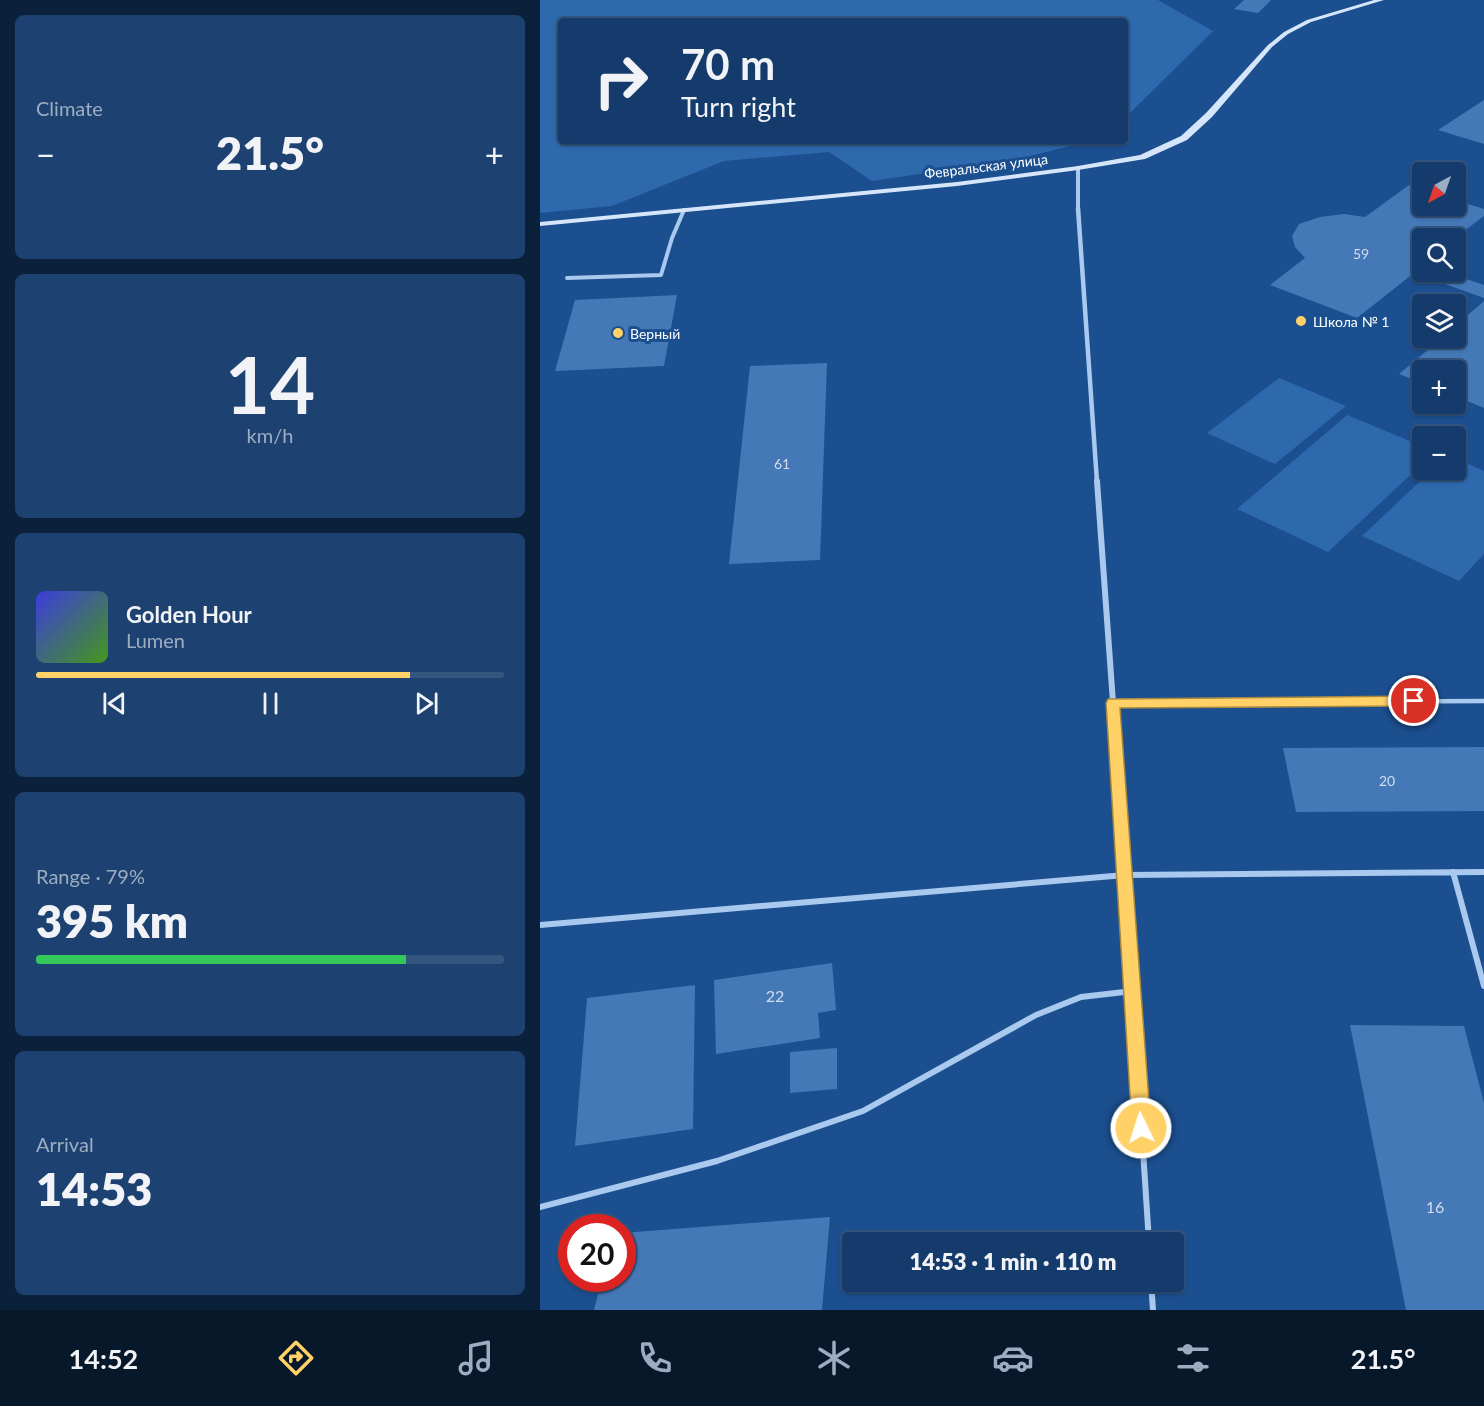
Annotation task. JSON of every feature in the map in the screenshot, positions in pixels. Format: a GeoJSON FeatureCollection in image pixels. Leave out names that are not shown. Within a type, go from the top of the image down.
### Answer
{"type":"FeatureCollection","features":[{"type":"Feature","properties":{"kind":"main road","name":"Февральская улица"},"geometry":{"type":"LineString","coordinates":[[540,224],[957,184],[1142,157],[1184,138],[1209,115],[1270,46],[1287,33],[1309,21],[1381,0]]}},
{"type":"Feature","properties":{"kind":"street"},"geometry":{"type":"LineString","coordinates":[[1078,168],[1077,200],[1125,875]]}},
{"type":"Feature","properties":{"kind":"lane"},"geometry":{"type":"LineString","coordinates":[[567,278],[661,275],[672,238],[684,210]]}},
{"type":"Feature","properties":{"kind":"lane"},"geometry":{"type":"LineString","coordinates":[[1113,703],[1484,700]]}},
{"type":"Feature","properties":{"kind":"lane"},"geometry":{"type":"LineString","coordinates":[[1453,872],[1484,986]]}},
{"type":"Feature","properties":{"kind":"lane"},"geometry":{"type":"LineString","coordinates":[[540,925],[1125,875],[1484,872]]}},
{"type":"Feature","properties":{"kind":"lane"},"geometry":{"type":"LineString","coordinates":[[1125,875],[1148,1232]]}},
{"type":"Feature","properties":{"kind":"lane"},"geometry":{"type":"LineString","coordinates":[[540,1207],[717,1161],[863,1111],[1036,1015],[1081,997],[1133,991]]}},
{"type":"Feature","properties":{"kind":"lane"},"geometry":{"type":"LineString","coordinates":[[1152,1292],[1153,1310]]}},
{"type":"Feature","properties":{"kind":"shaded area"},"geometry":{"type":"Polygon","coordinates":[[[540,0],[1158,0],[1213,31],[1128,115],[1128,18],[558,18],[558,144],[1078,144],[1014,160],[872,181],[829,152],[724,161],[612,206],[540,213],[540,0]]]}},
{"type":"Feature","properties":{"kind":"shaded area"},"geometry":{"type":"Polygon","coordinates":[[[1279,378],[1346,406],[1275,464],[1207,433],[1279,378]]]}},
{"type":"Feature","properties":{"kind":"shaded area"},"geometry":{"type":"Polygon","coordinates":[[[1347,415],[1412,442],[1412,473],[1328,552],[1237,509],[1347,415]]]}},
{"type":"Feature","properties":{"kind":"shaded area"},"geometry":{"type":"Polygon","coordinates":[[[1466,463],[1484,471],[1484,554],[1459,581],[1362,536],[1421,480],[1466,480],[1466,463]]]}},
{"type":"Feature","properties":{"kind":"building"},"geometry":{"type":"Polygon","coordinates":[[[1244,0],[1271,0],[1258,13],[1234,9],[1244,0]]]}},
{"type":"Feature","properties":{"kind":"building"},"geometry":{"type":"Polygon","coordinates":[[[1484,100],[1484,144],[1438,130],[1484,100]]]}},
{"type":"Feature","properties":{"kind":"building"},"geometry":{"type":"Polygon","coordinates":[[[1409,185],[1412,186],[1412,216],[1466,216],[1466,203],[1484,209],[1484,216],[1466,230],[1412,228],[1412,275],[1357,318],[1270,285],[1305,258],[1295,247],[1292,236],[1299,224],[1320,217],[1344,214],[1365,217],[1409,185]]]}},
{"type":"Feature","properties":{"kind":"building"},"geometry":{"type":"Polygon","coordinates":[[[1466,279],[1484,285],[1484,298],[1439,282],[1466,282],[1466,279]]]}},
{"type":"Feature","properties":{"kind":"building","name":"Верный"},"geometry":{"type":"Polygon","coordinates":[[[677,295],[664,366],[555,371],[575,300],[677,295]]]}},
{"type":"Feature","properties":{"kind":"building"},"geometry":{"type":"Polygon","coordinates":[[[1484,301],[1484,408],[1466,401],[1466,360],[1416,360],[1430,348],[1466,348],[1466,317],[1484,301]]]}},
{"type":"Feature","properties":{"kind":"building"},"geometry":{"type":"Polygon","coordinates":[[[827,363],[820,560],[729,564],[750,366],[827,363]]]}},
{"type":"Feature","properties":{"kind":"building"},"geometry":{"type":"Polygon","coordinates":[[[1412,363],[1412,379],[1399,374],[1412,363]]]}},
{"type":"Feature","properties":{"kind":"building"},"geometry":{"type":"Polygon","coordinates":[[[1484,747],[1484,811],[1296,812],[1283,748],[1484,747]]]}},
{"type":"Feature","properties":{"kind":"building"},"geometry":{"type":"Polygon","coordinates":[[[832,963],[836,1010],[818,1013],[820,1038],[716,1054],[714,980],[832,963]]]}},
{"type":"Feature","properties":{"kind":"building"},"geometry":{"type":"Polygon","coordinates":[[[695,985],[693,1129],[575,1146],[587,998],[695,985]]]}},
{"type":"Feature","properties":{"kind":"building"},"geometry":{"type":"Polygon","coordinates":[[[1350,1025],[1464,1026],[1484,1103],[1484,1310],[1406,1310],[1350,1025]]]}},
{"type":"Feature","properties":{"kind":"building"},"geometry":{"type":"Polygon","coordinates":[[[837,1048],[837,1089],[790,1093],[790,1052],[837,1048]]]}},
{"type":"Feature","properties":{"kind":"building"},"geometry":{"type":"Polygon","coordinates":[[[830,1217],[822,1310],[594,1310],[598,1292],[636,1292],[636,1232],[830,1217]]]}},
{"type":"Feature","properties":{"kind":"place","name":"Школа № 1"},"geometry":{"type":"Point","coordinates":[1301,321]}},
{"type":"Feature","properties":{"kind":"place","name":"Верный"},"geometry":{"type":"Point","coordinates":[618,333]}},
{"type":"Feature","properties":{"kind":"route"},"geometry":{"type":"LineString","coordinates":[[1141,1128],[1113,703],[1414,701]]}}]}
